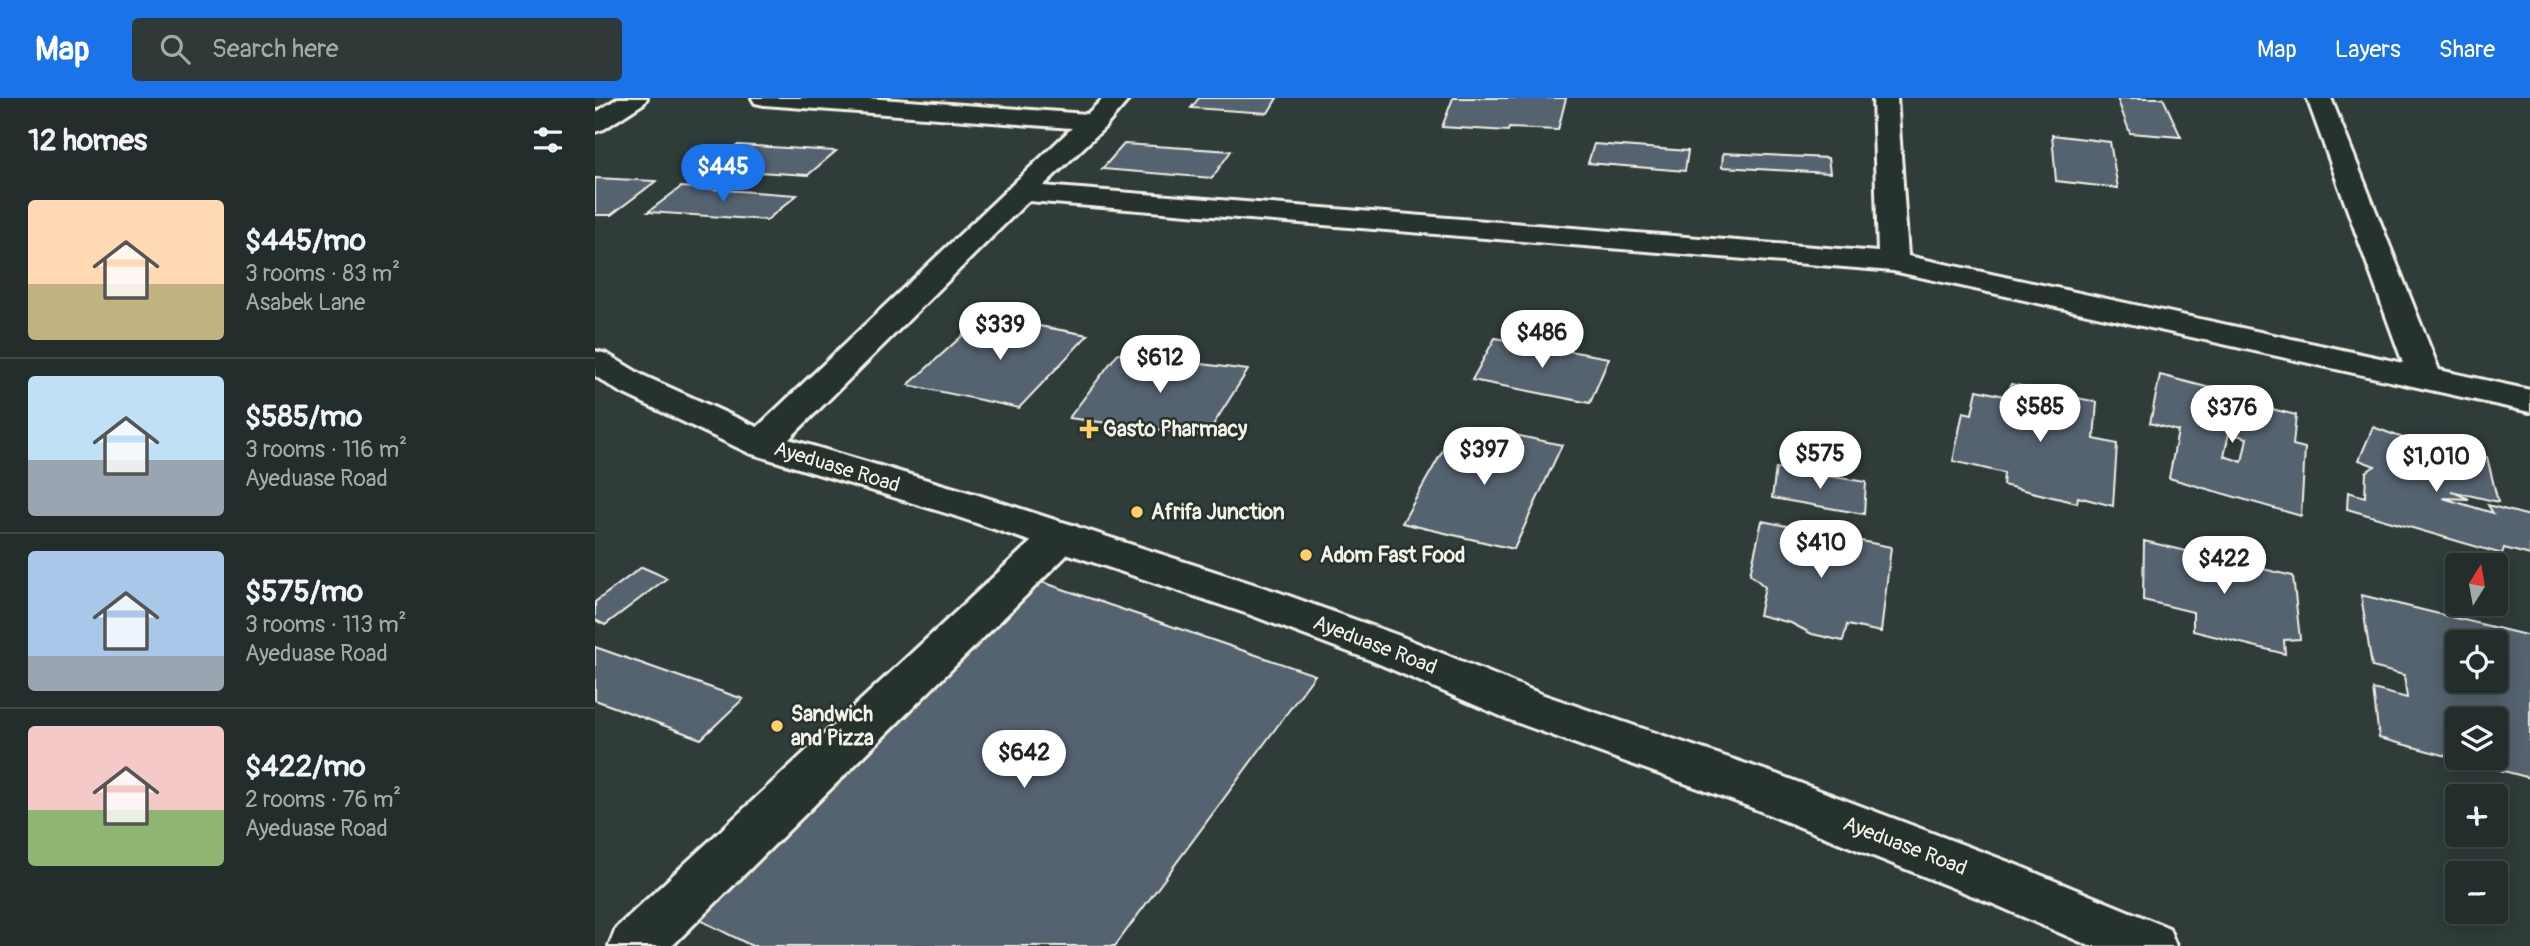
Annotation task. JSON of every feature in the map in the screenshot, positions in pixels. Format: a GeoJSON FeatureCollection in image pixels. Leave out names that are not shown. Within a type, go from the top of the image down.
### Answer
{"type":"FeatureCollection","features":[{"type":"Feature","properties":{"kind":"street"},"geometry":{"type":"LineString","coordinates":[[595,124],[635,98]]}},
{"type":"Feature","properties":{"kind":"street"},"geometry":{"type":"LineString","coordinates":[[764,98],[1096,122]]}},
{"type":"Feature","properties":{"kind":"street"},"geometry":{"type":"LineString","coordinates":[[762,444],[1018,192],[1096,122],[1118,98]]}},
{"type":"Feature","properties":{"kind":"street"},"geometry":{"type":"LineString","coordinates":[[1885,98],[1893,262]]}},
{"type":"Feature","properties":{"kind":"street"},"geometry":{"type":"LineString","coordinates":[[2319,98],[2426,380]]}},
{"type":"Feature","properties":{"kind":"street"},"geometry":{"type":"LineString","coordinates":[[1018,192],[1893,262],[2530,401]]}},
{"type":"Feature","properties":{"kind":"street","name":"Ayeduase Road"},"geometry":{"type":"LineString","coordinates":[[595,361],[631,383],[762,444],[1062,536],[1263,603],[1385,648],[1526,707],[1759,789],[2014,888],[2150,946]]}},
{"type":"Feature","properties":{"kind":"street"},"geometry":{"type":"LineString","coordinates":[[635,946],[1062,536]]}},
{"type":"Feature","properties":{"kind":"building"},"geometry":{"type":"Polygon","coordinates":[[[1199,98],[1277,98],[1268,113],[1191,108],[1199,98]]]}},
{"type":"Feature","properties":{"kind":"building"},"geometry":{"type":"Polygon","coordinates":[[[1453,98],[1566,98],[1558,130],[1509,128],[1508,131],[1442,127],[1453,98]]]}},
{"type":"Feature","properties":{"kind":"building"},"geometry":{"type":"Polygon","coordinates":[[[2117,98],[2163,98],[2181,137],[2130,133],[2117,98]]]}},
{"type":"Feature","properties":{"kind":"building"},"geometry":{"type":"Polygon","coordinates":[[[2052,135],[2110,142],[2118,188],[2056,181],[2052,135]]]}},
{"type":"Feature","properties":{"kind":"building"},"geometry":{"type":"Polygon","coordinates":[[[1124,144],[1231,151],[1212,178],[1102,169],[1124,144]]]}},
{"type":"Feature","properties":{"kind":"building"},"geometry":{"type":"Polygon","coordinates":[[[1594,144],[1688,151],[1685,171],[1588,163],[1594,144]]]}},
{"type":"Feature","properties":{"kind":"building"},"geometry":{"type":"Polygon","coordinates":[[[738,145],[836,151],[808,175],[708,169],[738,145]]]}},
{"type":"Feature","properties":{"kind":"building"},"geometry":{"type":"Polygon","coordinates":[[[1723,153],[1828,158],[1830,173],[1722,167],[1723,153]]]}},
{"type":"Feature","properties":{"kind":"building"},"geometry":{"type":"Polygon","coordinates":[[[595,178],[656,181],[611,215],[595,215],[595,178]]]}},
{"type":"Feature","properties":{"kind":"building"},"geometry":{"type":"Polygon","coordinates":[[[681,187],[797,195],[767,220],[648,212],[681,187]]]}},
{"type":"Feature","properties":{"kind":"building"},"geometry":{"type":"Polygon","coordinates":[[[984,316],[1088,335],[1019,408],[908,385],[984,316]]]}},
{"type":"Feature","properties":{"kind":"building"},"geometry":{"type":"Polygon","coordinates":[[[1495,338],[1609,358],[1590,403],[1472,380],[1495,338]]]}},
{"type":"Feature","properties":{"kind":"building"},"geometry":{"type":"Polygon","coordinates":[[[1118,353],[1248,370],[1206,436],[1069,418],[1118,353]]]}},
{"type":"Feature","properties":{"kind":"building"},"geometry":{"type":"Polygon","coordinates":[[[2160,375],[2241,396],[2240,401],[2296,415],[2293,445],[2305,448],[2301,516],[2169,478],[2178,431],[2150,423],[2160,375]],[[2229,433],[2224,456],[2242,462],[2247,438],[2229,433]]]}},
{"type":"Feature","properties":{"kind":"building"},"geometry":{"type":"Polygon","coordinates":[[[2011,384],[2097,402],[2094,439],[2117,444],[2113,506],[2078,497],[2077,503],[2003,485],[2004,473],[1953,461],[1963,412],[1972,414],[1977,390],[2009,397],[2011,384]]]}},
{"type":"Feature","properties":{"kind":"building"},"geometry":{"type":"Polygon","coordinates":[[[2373,427],[2411,441],[2487,457],[2498,502],[2451,491],[2469,499],[2443,498],[2493,513],[2488,505],[2530,516],[2530,555],[2504,548],[2502,553],[2499,553],[2347,509],[2348,492],[2365,497],[2366,472],[2375,466],[2359,460],[2373,427]]]}},
{"type":"Feature","properties":{"kind":"building"},"geometry":{"type":"Polygon","coordinates":[[[1455,429],[1498,438],[1501,432],[1562,445],[1514,549],[1402,523],[1455,429]]]}},
{"type":"Feature","properties":{"kind":"building"},"geometry":{"type":"Polygon","coordinates":[[[1776,468],[1866,482],[1864,514],[1772,498],[1776,468]]]}},
{"type":"Feature","properties":{"kind":"building"},"geometry":{"type":"Polygon","coordinates":[[[1762,521],[1891,547],[1881,632],[1847,625],[1843,641],[1812,634],[1791,623],[1759,615],[1765,587],[1750,574],[1762,521]]]}},
{"type":"Feature","properties":{"kind":"building"},"geometry":{"type":"Polygon","coordinates":[[[2144,541],[2293,576],[2300,639],[2284,640],[2285,654],[2193,631],[2193,612],[2143,600],[2144,541]]]}},
{"type":"Feature","properties":{"kind":"building"},"geometry":{"type":"Polygon","coordinates":[[[642,567],[667,578],[605,625],[595,620],[595,602],[642,567]]]}},
{"type":"Feature","properties":{"kind":"building"},"geometry":{"type":"Polygon","coordinates":[[[1042,582],[1315,675],[1115,946],[752,946],[700,920],[1042,582]]]}},
{"type":"Feature","properties":{"kind":"building"},"geometry":{"type":"Polygon","coordinates":[[[2361,595],[2505,630],[2445,630],[2445,693],[2508,693],[2508,631],[2530,636],[2530,778],[2500,770],[2508,770],[2508,707],[2445,707],[2445,755],[2379,738],[2373,689],[2407,698],[2404,675],[2372,667],[2361,595]]]}},
{"type":"Feature","properties":{"kind":"building"},"geometry":{"type":"Polygon","coordinates":[[[595,647],[743,699],[701,739],[595,700],[595,647]]]}},
{"type":"Feature","properties":{"kind":"place","name":"Gasto Pharmacy"},"geometry":{"type":"Point","coordinates":[1089,429]}},
{"type":"Feature","properties":{"kind":"place","name":"Afrifa Junction"},"geometry":{"type":"Point","coordinates":[1137,512]}},
{"type":"Feature","properties":{"kind":"place","name":"Adom Fast Food"},"geometry":{"type":"Point","coordinates":[1306,555]}},
{"type":"Feature","properties":{"kind":"place","name":"Sandwich and Pizza"},"geometry":{"type":"Point","coordinates":[777,726]}}]}
